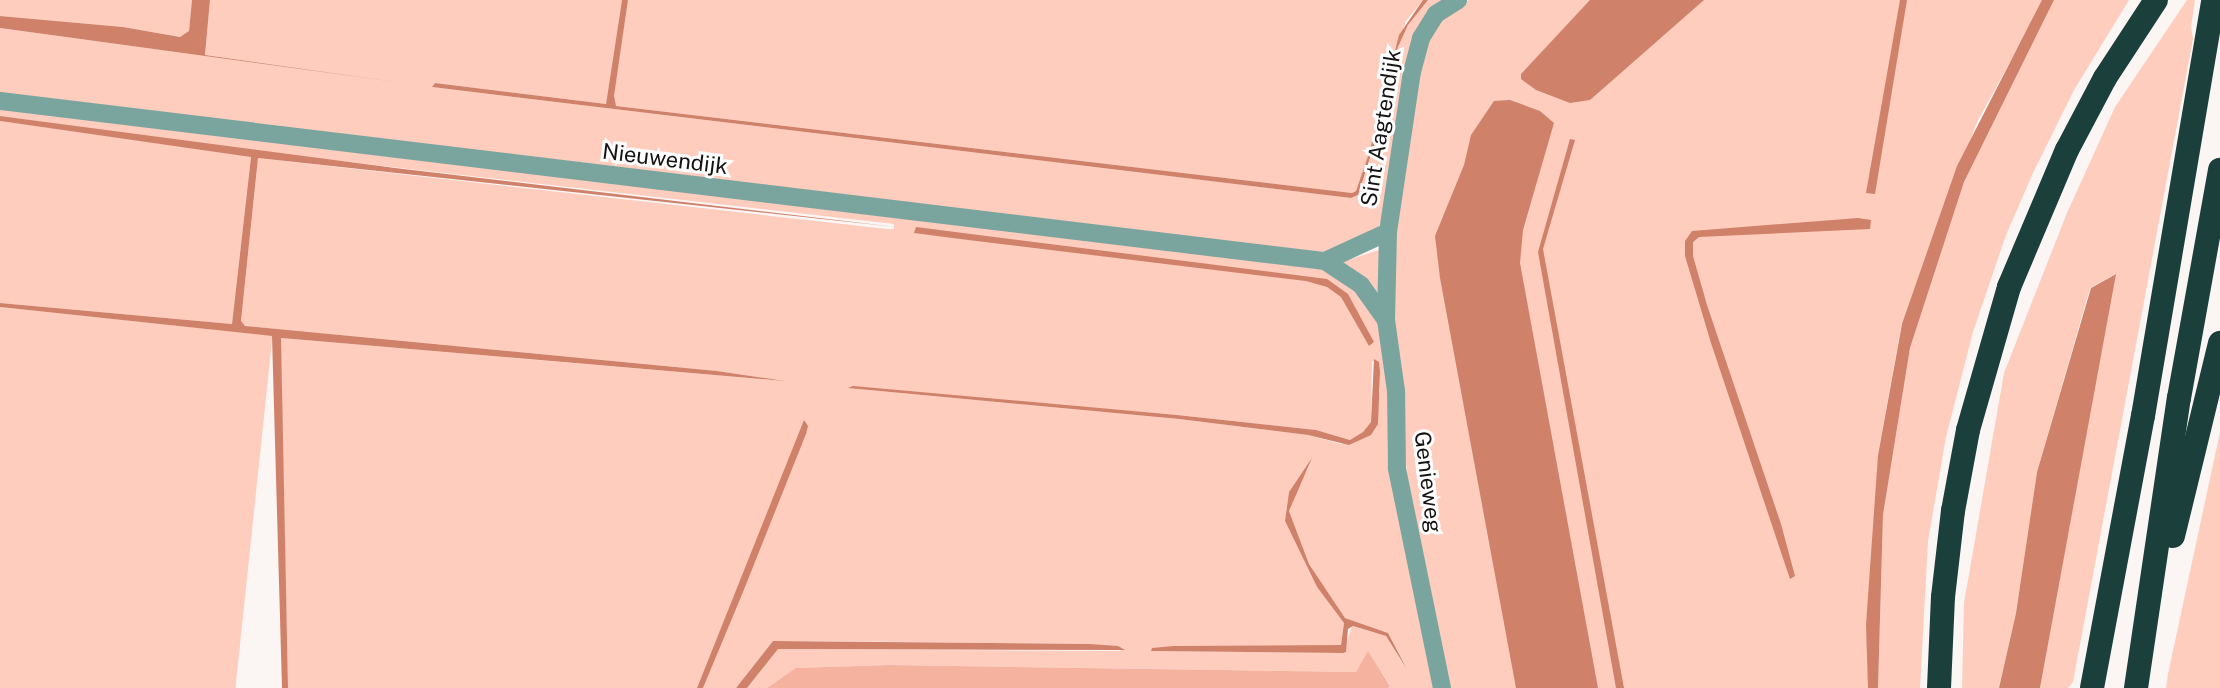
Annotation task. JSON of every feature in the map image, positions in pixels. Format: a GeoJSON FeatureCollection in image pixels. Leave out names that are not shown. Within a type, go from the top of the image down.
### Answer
{"type":"FeatureCollection","features":[{"type":"Feature","properties":{"kind":"highway"},"geometry":{"type":"LineString","coordinates":[[1939,688],[1943,597],[1953,511],[1968,430],[2009,287],[2061,163],[2105,78],[2156,0]]}},
{"type":"Feature","properties":{"kind":"highway"},"geometry":{"type":"LineString","coordinates":[[2092,688],[2143,416],[2213,0]]}},
{"type":"Feature","properties":{"kind":"highway"},"geometry":{"type":"LineString","coordinates":[[2136,688],[2179,398],[2220,170]]}},
{"type":"Feature","properties":{"kind":"highway"},"geometry":{"type":"LineString","coordinates":[[2147,619],[2173,535],[2220,343]]}},
{"type":"Feature","properties":{"kind":"street","name":"Sint Aagtendijk"},"geometry":{"type":"LineString","coordinates":[[1388,232],[1412,72],[1421,38],[1436,14],[1458,0]]}},
{"type":"Feature","properties":{"kind":"street","name":"Nieuwendijk"},"geometry":{"type":"LineString","coordinates":[[0,101],[1325,261],[1361,285],[1386,320]]}},
{"type":"Feature","properties":{"kind":"street"},"geometry":{"type":"LineString","coordinates":[[1325,261],[1388,232]]}},
{"type":"Feature","properties":{"kind":"street","name":"Genieweg"},"geometry":{"type":"LineString","coordinates":[[1388,232],[1386,320],[1396,391],[1397,468],[1442,688]]}},
{"type":"Feature","properties":{"kind":"shaded area"},"geometry":{"type":"Polygon","coordinates":[[[0,0],[192,0],[189,32],[180,37],[123,27],[0,16],[0,0]]]}},
{"type":"Feature","properties":{"kind":"shaded area"},"geometry":{"type":"Polygon","coordinates":[[[192,0],[210,0],[205,55],[403,83],[0,28],[0,16],[123,27],[180,37],[189,31],[192,0]]]}},
{"type":"Feature","properties":{"kind":"shaded area"},"geometry":{"type":"Polygon","coordinates":[[[210,0],[622,0],[606,104],[435,83],[432,87],[1351,198],[1358,195],[1381,124],[1398,47],[1408,25],[1428,0],[1447,0],[1431,11],[1383,218],[1376,232],[1335,251],[1312,253],[0,97],[0,28],[403,83],[205,55],[210,0]]]}},
{"type":"Feature","properties":{"kind":"shaded area"},"geometry":{"type":"Polygon","coordinates":[[[622,0],[628,0],[614,96],[616,106],[1352,193],[1356,191],[1369,153],[1399,35],[1423,0],[1428,0],[1408,25],[1398,47],[1381,124],[1358,195],[1351,198],[432,87],[435,83],[606,104],[622,0]]]}},
{"type":"Feature","properties":{"kind":"shaded area"},"geometry":{"type":"Polygon","coordinates":[[[628,0],[1423,0],[1406,21],[1391,62],[1369,153],[1356,191],[1352,193],[616,106],[613,100],[628,0]]]}},
{"type":"Feature","properties":{"kind":"shaded area"},"geometry":{"type":"Polygon","coordinates":[[[1469,0],[2044,0],[1977,122],[1901,327],[1878,454],[1869,688],[1449,688],[1409,496],[1390,278],[1422,51],[1448,11],[1469,0]]]}},
{"type":"Feature","properties":{"kind":"shaded area"},"geometry":{"type":"Polygon","coordinates":[[[1590,0],[1704,0],[1590,100],[1570,103],[1536,90],[1521,79],[1521,74],[1590,0]]]}},
{"type":"Feature","properties":{"kind":"shaded area"},"geometry":{"type":"Polygon","coordinates":[[[1900,0],[1907,0],[1875,194],[1866,193],[1900,0]]]}},
{"type":"Feature","properties":{"kind":"shaded area"},"geometry":{"type":"Polygon","coordinates":[[[2042,0],[2054,0],[1964,182],[1910,348],[1883,515],[1878,688],[1868,688],[1866,625],[1878,455],[1902,324],[1957,166],[2042,0]]]}},
{"type":"Feature","properties":{"kind":"shaded area"},"geometry":{"type":"Polygon","coordinates":[[[2054,0],[2129,0],[2074,90],[2033,173],[2006,235],[1973,332],[1946,437],[1928,541],[1920,688],[1878,688],[1883,515],[1910,348],[1964,182],[2054,0]]]}},
{"type":"Feature","properties":{"kind":"shaded area"},"geometry":{"type":"Polygon","coordinates":[[[2187,0],[2195,0],[2191,27],[2193,39],[2073,682],[2068,688],[2040,688],[2115,274],[2090,288],[2037,472],[2016,613],[1999,688],[1962,688],[1964,603],[2004,373],[2067,213],[2115,107],[2187,0]]]}},
{"type":"Feature","properties":{"kind":"shaded area"},"geometry":{"type":"Polygon","coordinates":[[[1510,100],[1540,111],[1554,123],[1523,230],[1520,263],[1598,688],[1516,688],[1440,278],[1435,236],[1464,165],[1471,135],[1494,101],[1510,100]]]}},
{"type":"Feature","properties":{"kind":"shaded area"},"geometry":{"type":"Polygon","coordinates":[[[0,106],[1333,270],[1366,293],[1384,331],[1437,688],[1388,688],[1390,685],[1368,652],[1356,672],[890,665],[797,668],[767,688],[747,688],[778,649],[1123,651],[1089,644],[773,641],[736,688],[703,688],[806,434],[805,421],[697,688],[288,688],[280,338],[785,381],[717,371],[245,326],[241,322],[258,158],[887,229],[894,229],[894,224],[260,152],[0,116],[0,106]],[[1372,361],[1371,422],[1350,440],[1316,430],[1177,415],[848,388],[1179,419],[1308,435],[1341,444],[1371,435],[1380,391],[1379,362],[1372,361]],[[1312,463],[1289,492],[1285,521],[1317,587],[1344,623],[1341,645],[1152,651],[1343,653],[1352,626],[1386,636],[1407,668],[1388,633],[1345,618],[1309,564],[1289,511],[1299,483],[1312,463]]]}},
{"type":"Feature","properties":{"kind":"shaded area"},"geometry":{"type":"Polygon","coordinates":[[[0,116],[395,168],[896,227],[258,158],[241,321],[245,326],[717,371],[785,381],[281,338],[288,688],[282,688],[272,336],[0,307],[0,303],[232,324],[251,157],[0,121],[0,116]]]}},
{"type":"Feature","properties":{"kind":"shaded area"},"geometry":{"type":"Polygon","coordinates":[[[0,121],[251,156],[232,324],[0,303],[0,121]]]}},
{"type":"Feature","properties":{"kind":"shaded area"},"geometry":{"type":"Polygon","coordinates":[[[1570,139],[1575,140],[1543,249],[1624,688],[1616,688],[1538,252],[1570,139]]]}},
{"type":"Feature","properties":{"kind":"shaded area"},"geometry":{"type":"Polygon","coordinates":[[[1858,218],[1871,220],[1870,229],[1699,237],[1693,242],[1693,256],[1707,305],[1781,524],[1795,576],[1790,579],[1711,343],[1685,256],[1685,241],[1692,231],[1858,218]]]}},
{"type":"Feature","properties":{"kind":"shaded area"},"geometry":{"type":"Polygon","coordinates":[[[916,227],[1327,279],[1348,294],[1374,342],[1369,346],[1341,297],[1327,287],[1306,281],[914,233],[916,227]]]}},
{"type":"Feature","properties":{"kind":"shaded area"},"geometry":{"type":"Polygon","coordinates":[[[1382,249],[1381,300],[1338,263],[1382,249]]]}},
{"type":"Feature","properties":{"kind":"shaded area"},"geometry":{"type":"Polygon","coordinates":[[[2116,274],[2040,688],[1999,688],[2016,613],[2037,472],[2091,288],[2116,274]]]}},
{"type":"Feature","properties":{"kind":"shaded area"},"geometry":{"type":"Polygon","coordinates":[[[0,307],[272,336],[235,688],[0,688],[0,307]]]}},
{"type":"Feature","properties":{"kind":"shaded area"},"geometry":{"type":"Polygon","coordinates":[[[1374,359],[1379,362],[1380,372],[1378,424],[1371,435],[1349,445],[1308,435],[1179,419],[848,388],[853,386],[1177,415],[1316,430],[1350,440],[1371,422],[1374,359]]]}},
{"type":"Feature","properties":{"kind":"shaded area"},"geometry":{"type":"Polygon","coordinates":[[[804,420],[808,426],[806,434],[743,592],[703,688],[697,688],[804,420]]]}},
{"type":"Feature","properties":{"kind":"shaded area"},"geometry":{"type":"Polygon","coordinates":[[[2220,432],[2220,688],[2166,688],[2168,674],[2220,432]]]}},
{"type":"Feature","properties":{"kind":"shaded area"},"geometry":{"type":"Polygon","coordinates":[[[1312,458],[1289,511],[1309,564],[1345,618],[1388,633],[1407,669],[1386,636],[1353,626],[1348,629],[1346,652],[1343,653],[1151,651],[1152,648],[1174,646],[1341,645],[1344,623],[1317,587],[1285,521],[1289,492],[1312,458]]]}},
{"type":"Feature","properties":{"kind":"shaded area"},"geometry":{"type":"Polygon","coordinates":[[[773,641],[1089,644],[1118,646],[1125,650],[778,649],[747,688],[736,688],[773,641]]]}},
{"type":"Feature","properties":{"kind":"shaded area"},"geometry":{"type":"Polygon","coordinates":[[[1368,651],[1390,686],[1388,688],[767,688],[796,668],[890,665],[1356,672],[1368,651]]]}}]}
